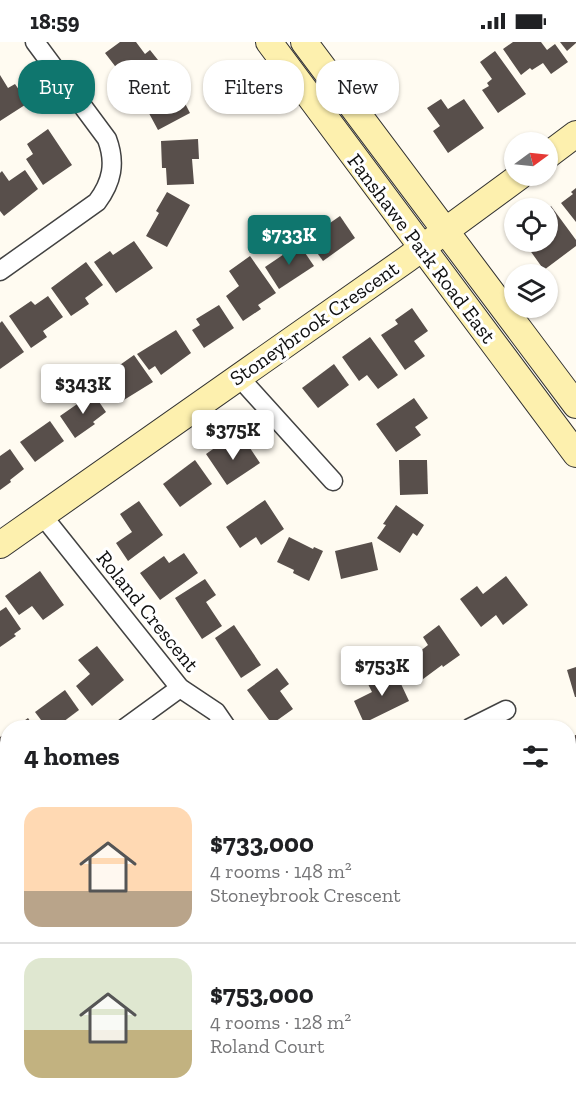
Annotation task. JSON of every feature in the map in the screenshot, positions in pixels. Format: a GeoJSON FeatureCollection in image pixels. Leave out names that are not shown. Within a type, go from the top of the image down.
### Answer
{"type":"FeatureCollection","features":[{"type":"Feature","properties":{"kind":"main road","name":"Fanshawe Park Road East"},"geometry":{"type":"LineString","coordinates":[[269,42],[576,454]]}},
{"type":"Feature","properties":{"kind":"main road","name":"Fanshawe Park Road East"},"geometry":{"type":"LineString","coordinates":[[304,42],[576,405]]}},
{"type":"Feature","properties":{"kind":"main road"},"geometry":{"type":"LineString","coordinates":[[558,148],[576,134]]}},
{"type":"Feature","properties":{"kind":"main road","name":"Stoneybrook Crescent"},"geometry":{"type":"LineString","coordinates":[[0,545],[422,248],[506,186]]}},
{"type":"Feature","properties":{"kind":"street"},"geometry":{"type":"LineString","coordinates":[[0,271],[97,202],[108,188],[112,168],[112,153],[107,139],[35,42]]}},
{"type":"Feature","properties":{"kind":"street"},"geometry":{"type":"LineString","coordinates":[[238,376],[333,481]]}},
{"type":"Feature","properties":{"kind":"street","name":"Roland Crescent"},"geometry":{"type":"LineString","coordinates":[[42,515],[180,688],[216,712],[221,720]]}},
{"type":"Feature","properties":{"kind":"street"},"geometry":{"type":"LineString","coordinates":[[136,720],[180,688]]}},
{"type":"Feature","properties":{"kind":"street"},"geometry":{"type":"LineString","coordinates":[[486,720],[506,710]]}},
{"type":"Feature","properties":{"kind":"building"},"geometry":{"type":"Polygon","coordinates":[[[120,42],[136,42],[145,54],[150,50],[158,60],[110,60],[105,53],[120,42]]]}},
{"type":"Feature","properties":{"kind":"building"},"geometry":{"type":"Polygon","coordinates":[[[513,42],[541,42],[547,50],[555,44],[568,62],[551,74],[543,63],[532,70],[530,68],[521,75],[503,49],[513,42]]]}},
{"type":"Feature","properties":{"kind":"building"},"geometry":{"type":"Polygon","coordinates":[[[560,42],[576,42],[576,43],[567,51],[560,42]]]}},
{"type":"Feature","properties":{"kind":"building"},"geometry":{"type":"Polygon","coordinates":[[[495,51],[526,94],[498,113],[482,90],[489,86],[487,83],[492,79],[480,62],[495,51]]]}},
{"type":"Feature","properties":{"kind":"building"},"geometry":{"type":"Polygon","coordinates":[[[0,75],[8,88],[15,84],[18,88],[18,109],[0,121],[0,75]]]}},
{"type":"Feature","properties":{"kind":"building"},"geometry":{"type":"Polygon","coordinates":[[[441,99],[448,109],[464,99],[484,128],[448,153],[433,131],[440,126],[427,108],[441,99]]]}},
{"type":"Feature","properties":{"kind":"building"},"geometry":{"type":"Polygon","coordinates":[[[149,114],[188,114],[158,130],[149,114]]]}},
{"type":"Feature","properties":{"kind":"building"},"geometry":{"type":"Polygon","coordinates":[[[48,129],[72,165],[43,185],[26,159],[33,154],[27,144],[48,129]]]}},
{"type":"Feature","properties":{"kind":"building"},"geometry":{"type":"Polygon","coordinates":[[[198,139],[199,159],[192,159],[194,184],[167,185],[166,168],[162,168],[161,141],[198,139]]]}},
{"type":"Feature","properties":{"kind":"building"},"geometry":{"type":"Polygon","coordinates":[[[25,170],[38,189],[4,216],[0,211],[0,173],[2,171],[9,181],[25,170]]]}},
{"type":"Feature","properties":{"kind":"building"},"geometry":{"type":"Polygon","coordinates":[[[576,188],[576,222],[561,203],[573,194],[571,192],[576,188]]]}},
{"type":"Feature","properties":{"kind":"building"},"geometry":{"type":"Polygon","coordinates":[[[167,192],[190,205],[167,247],[146,236],[159,213],[156,211],[167,192]]]}},
{"type":"Feature","properties":{"kind":"building"},"geometry":{"type":"Polygon","coordinates":[[[340,216],[355,238],[323,261],[307,239],[340,216]]]}},
{"type":"Feature","properties":{"kind":"building"},"geometry":{"type":"Polygon","coordinates":[[[558,216],[576,240],[576,246],[552,264],[540,264],[531,252],[558,252],[558,216]]]}},
{"type":"Feature","properties":{"kind":"building"},"geometry":{"type":"Polygon","coordinates":[[[134,241],[153,268],[116,293],[94,262],[110,251],[113,255],[134,241]]]}},
{"type":"Feature","properties":{"kind":"building"},"geometry":{"type":"Polygon","coordinates":[[[299,244],[314,266],[279,289],[265,267],[299,244]]]}},
{"type":"Feature","properties":{"kind":"building"},"geometry":{"type":"Polygon","coordinates":[[[250,256],[276,293],[258,305],[261,309],[243,321],[226,296],[239,286],[229,271],[250,256]]]}},
{"type":"Feature","properties":{"kind":"building"},"geometry":{"type":"Polygon","coordinates":[[[86,262],[103,285],[85,298],[89,304],[71,316],[51,288],[86,262]]]}},
{"type":"Feature","properties":{"kind":"building"},"geometry":{"type":"Polygon","coordinates":[[[48,296],[63,317],[43,331],[47,337],[31,348],[9,316],[31,301],[35,305],[48,296]]]}},
{"type":"Feature","properties":{"kind":"building"},"geometry":{"type":"Polygon","coordinates":[[[219,305],[234,328],[204,348],[192,330],[200,325],[196,319],[219,305]]]}},
{"type":"Feature","properties":{"kind":"building"},"geometry":{"type":"Polygon","coordinates":[[[412,308],[428,331],[414,341],[425,356],[405,370],[381,335],[398,324],[395,320],[412,308]]]}},
{"type":"Feature","properties":{"kind":"building"},"geometry":{"type":"Polygon","coordinates":[[[2,321],[24,352],[0,369],[0,323],[2,321]]]}},
{"type":"Feature","properties":{"kind":"building"},"geometry":{"type":"Polygon","coordinates":[[[176,330],[191,353],[161,375],[155,366],[149,370],[137,354],[176,330]]]}},
{"type":"Feature","properties":{"kind":"building"},"geometry":{"type":"Polygon","coordinates":[[[370,337],[398,375],[378,389],[367,375],[359,381],[342,357],[370,337]]]}},
{"type":"Feature","properties":{"kind":"building"},"geometry":{"type":"Polygon","coordinates":[[[134,355],[153,382],[119,403],[104,379],[134,355]]]}},
{"type":"Feature","properties":{"kind":"building"},"geometry":{"type":"Polygon","coordinates":[[[334,364],[349,385],[318,408],[302,388],[334,364]]]}},
{"type":"Feature","properties":{"kind":"building"},"geometry":{"type":"Polygon","coordinates":[[[93,393],[106,412],[93,422],[95,424],[75,438],[60,416],[93,393]]]}},
{"type":"Feature","properties":{"kind":"building"},"geometry":{"type":"Polygon","coordinates":[[[414,398],[428,418],[415,427],[421,435],[396,452],[376,424],[414,398]]]}},
{"type":"Feature","properties":{"kind":"building"},"geometry":{"type":"Polygon","coordinates":[[[50,421],[64,441],[35,462],[20,442],[50,421]]]}},
{"type":"Feature","properties":{"kind":"building"},"geometry":{"type":"Polygon","coordinates":[[[223,442],[230,453],[246,442],[260,463],[227,485],[206,454],[223,442]]]}},
{"type":"Feature","properties":{"kind":"building"},"geometry":{"type":"Polygon","coordinates":[[[10,449],[24,469],[0,490],[0,456],[10,449]]]}},
{"type":"Feature","properties":{"kind":"building"},"geometry":{"type":"Polygon","coordinates":[[[195,460],[212,484],[180,507],[163,484],[195,460]]]}},
{"type":"Feature","properties":{"kind":"building"},"geometry":{"type":"Polygon","coordinates":[[[399,460],[427,460],[428,494],[400,495],[399,460]]]}},
{"type":"Feature","properties":{"kind":"building"},"geometry":{"type":"Polygon","coordinates":[[[265,500],[284,529],[261,545],[256,537],[240,548],[226,527],[265,500]]]}},
{"type":"Feature","properties":{"kind":"building"},"geometry":{"type":"Polygon","coordinates":[[[139,501],[163,535],[128,561],[116,543],[132,532],[120,514],[139,501]]]}},
{"type":"Feature","properties":{"kind":"building"},"geometry":{"type":"Polygon","coordinates":[[[396,505],[424,525],[417,536],[413,533],[400,553],[377,538],[396,505]]]}},
{"type":"Feature","properties":{"kind":"building"},"geometry":{"type":"Polygon","coordinates":[[[289,537],[313,549],[314,547],[323,551],[309,581],[293,573],[294,570],[277,562],[289,537]]]}},
{"type":"Feature","properties":{"kind":"building"},"geometry":{"type":"Polygon","coordinates":[[[372,542],[378,570],[341,579],[335,551],[372,542]]]}},
{"type":"Feature","properties":{"kind":"building"},"geometry":{"type":"Polygon","coordinates":[[[184,553],[198,573],[160,600],[140,573],[164,556],[169,563],[184,553]]]}},
{"type":"Feature","properties":{"kind":"building"},"geometry":{"type":"Polygon","coordinates":[[[40,571],[64,605],[43,620],[32,606],[19,615],[5,596],[40,571]]]}},
{"type":"Feature","properties":{"kind":"building"},"geometry":{"type":"Polygon","coordinates":[[[506,576],[528,605],[503,625],[496,615],[481,627],[460,599],[477,586],[483,594],[506,576]]]}},
{"type":"Feature","properties":{"kind":"building"},"geometry":{"type":"Polygon","coordinates":[[[205,579],[216,595],[206,602],[222,626],[202,639],[175,598],[205,579]]]}},
{"type":"Feature","properties":{"kind":"building"},"geometry":{"type":"Polygon","coordinates":[[[6,607],[21,629],[14,634],[16,636],[0,647],[0,611],[6,607]]]}},
{"type":"Feature","properties":{"kind":"building"},"geometry":{"type":"Polygon","coordinates":[[[234,625],[261,665],[241,678],[215,638],[234,625]]]}},
{"type":"Feature","properties":{"kind":"building"},"geometry":{"type":"Polygon","coordinates":[[[439,625],[460,655],[415,685],[401,666],[428,645],[423,637],[439,625]]]}},
{"type":"Feature","properties":{"kind":"building"},"geometry":{"type":"Polygon","coordinates":[[[97,646],[124,680],[92,706],[76,686],[90,674],[78,660],[97,646]]]}},
{"type":"Feature","properties":{"kind":"building"},"geometry":{"type":"Polygon","coordinates":[[[576,667],[576,697],[575,697],[567,670],[576,667]]]}},
{"type":"Feature","properties":{"kind":"building"},"geometry":{"type":"Polygon","coordinates":[[[277,668],[289,684],[280,691],[293,709],[278,720],[269,720],[247,690],[277,668]]]}},
{"type":"Feature","properties":{"kind":"building"},"geometry":{"type":"Polygon","coordinates":[[[394,669],[409,701],[370,720],[363,720],[354,701],[372,692],[367,682],[394,669]]]}},
{"type":"Feature","properties":{"kind":"building"},"geometry":{"type":"Polygon","coordinates":[[[65,690],[79,710],[66,720],[41,720],[35,712],[65,690]]]}}]}
